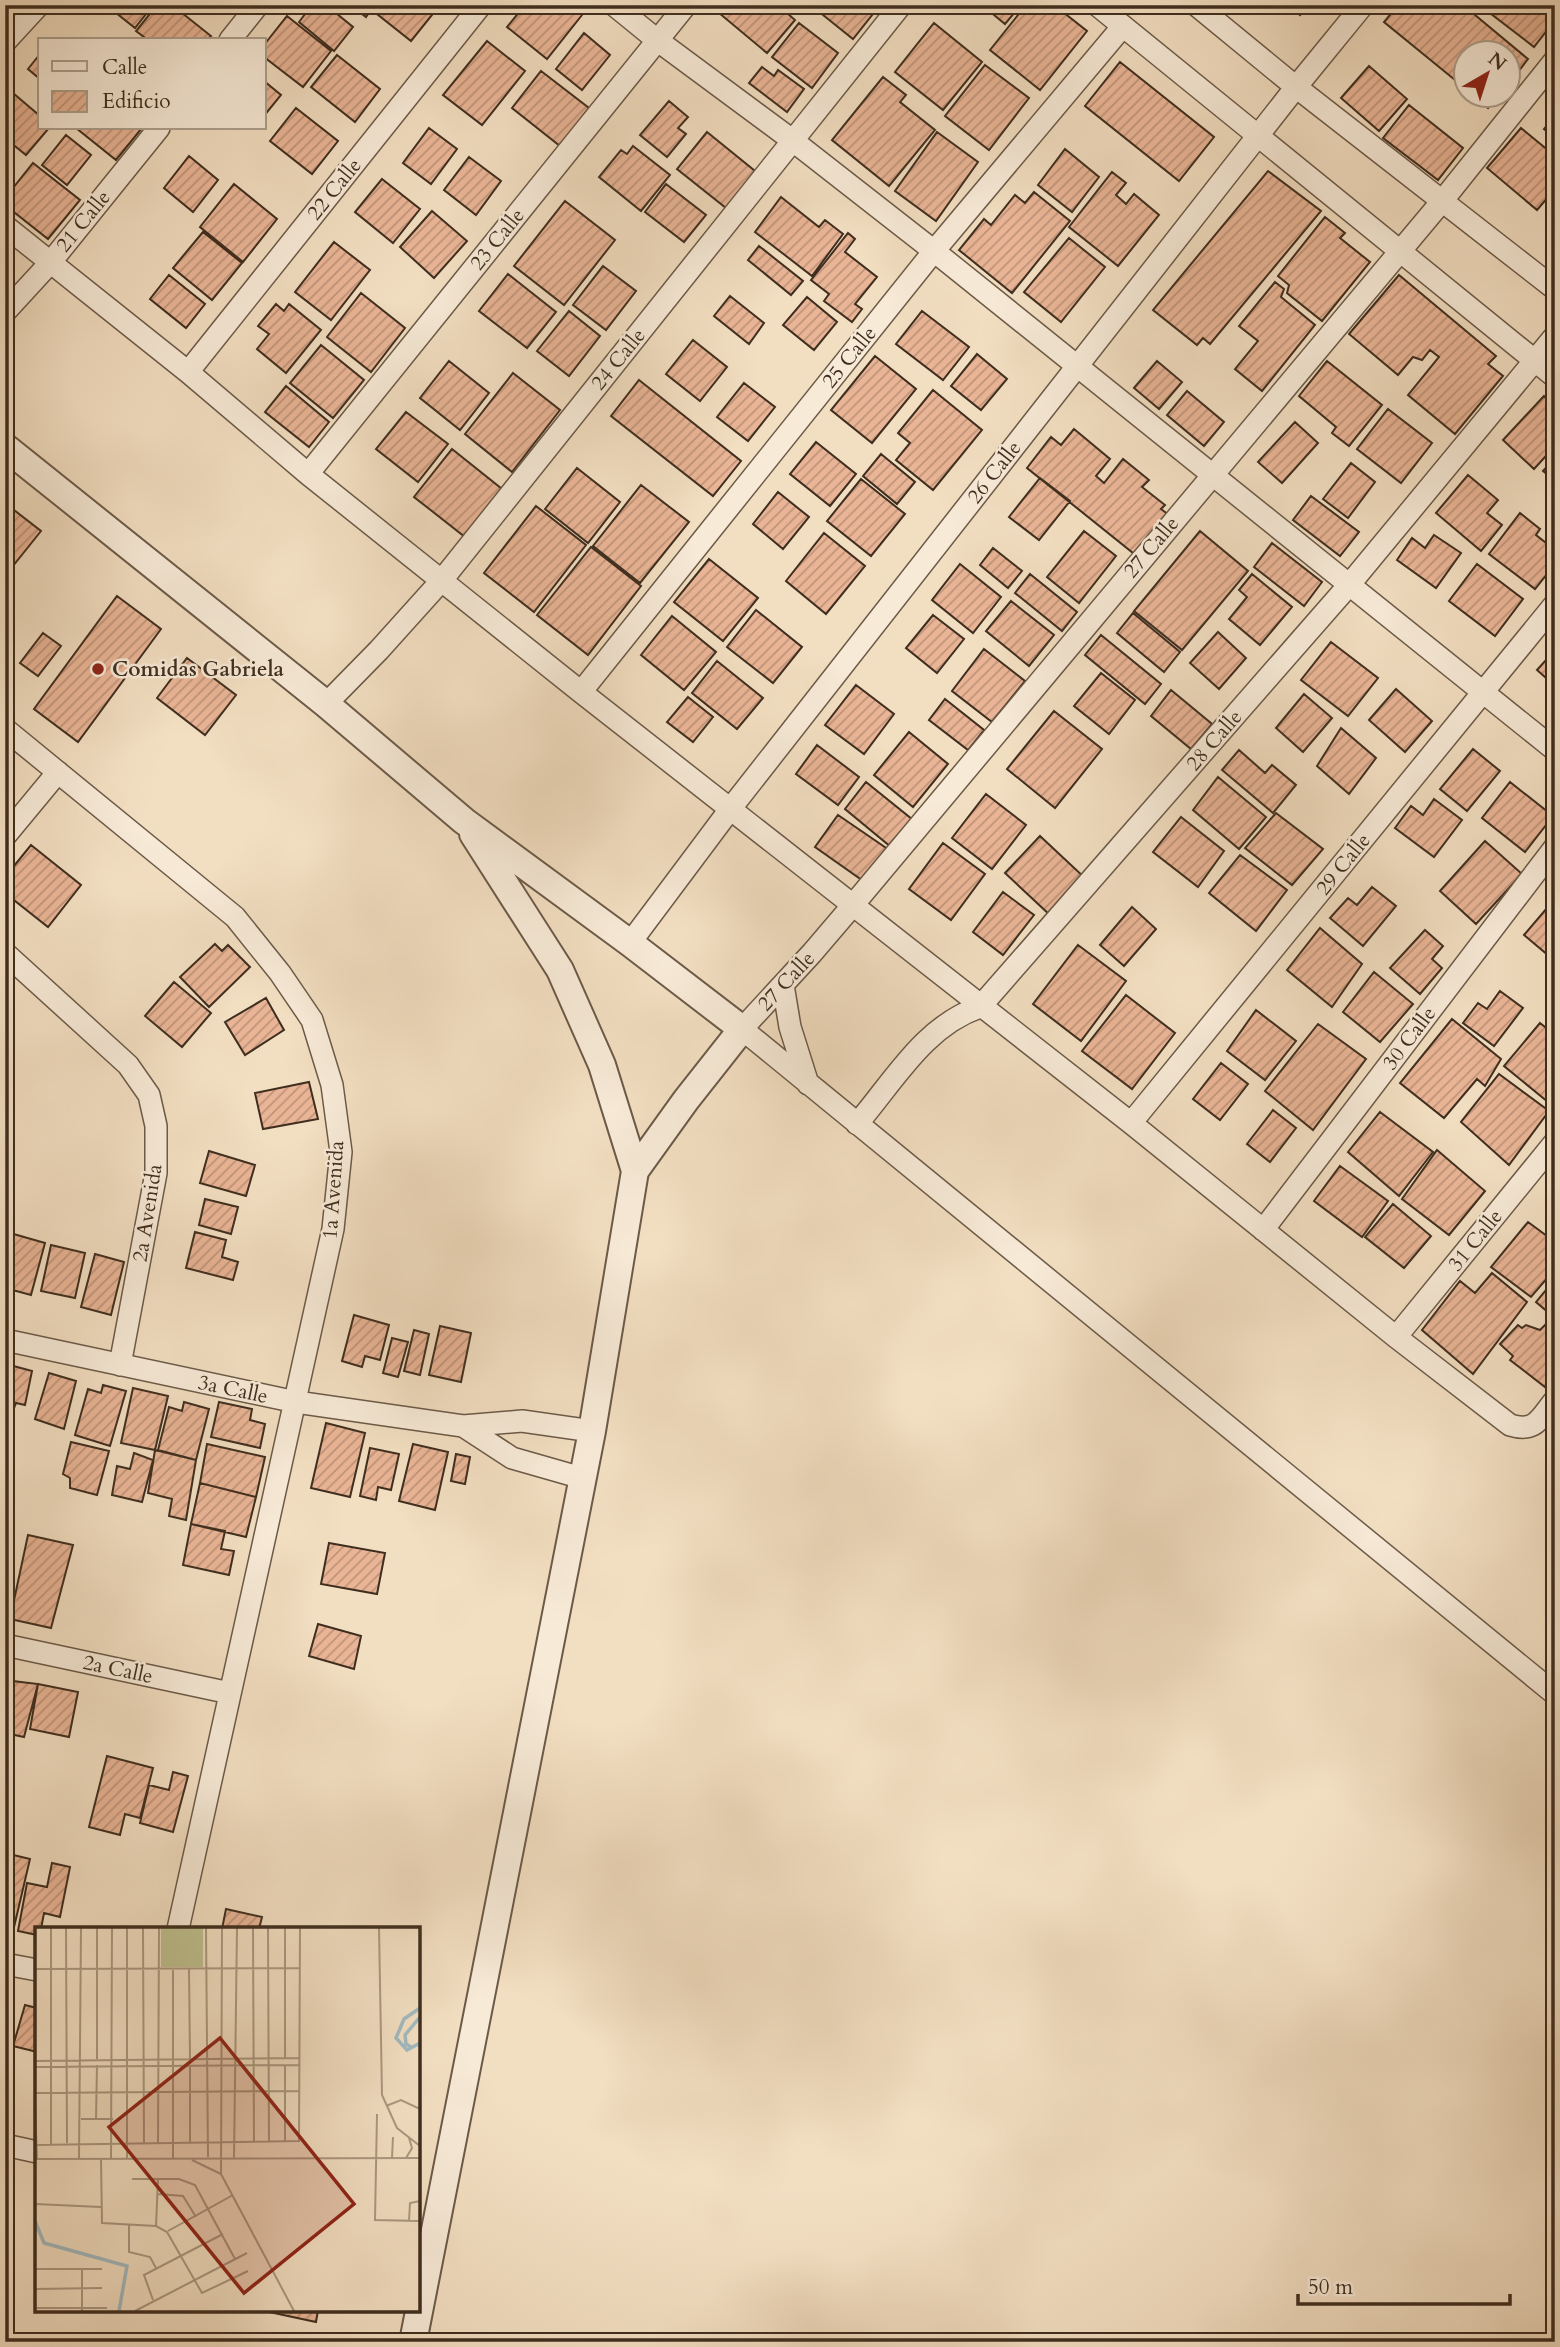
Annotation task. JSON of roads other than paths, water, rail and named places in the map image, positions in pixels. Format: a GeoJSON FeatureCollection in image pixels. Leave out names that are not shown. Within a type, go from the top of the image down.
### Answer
{"type":"FeatureCollection","features":[{"type":"Feature","properties":{"kind":"street"},"geometry":{"type":"LineString","coordinates":[[5,42],[39,5]]}},
{"type":"Feature","properties":{"kind":"street"},"geometry":{"type":"LineString","coordinates":[[232,38],[258,5]]}},
{"type":"Feature","properties":{"kind":"street","name":"22 Calle"},"geometry":{"type":"LineString","coordinates":[[188,372],[481,5]]}},
{"type":"Feature","properties":{"kind":"street"},"geometry":{"type":"LineString","coordinates":[[614,5],[934,251],[1555,750]]}},
{"type":"Feature","properties":{"kind":"street","name":"23 Calle"},"geometry":{"type":"LineString","coordinates":[[308,474],[687,5]]}},
{"type":"Feature","properties":{"kind":"street","name":"24 Calle"},"geometry":{"type":"LineString","coordinates":[[326,704],[379,650],[442,579],[901,5]]}},
{"type":"Feature","properties":{"kind":"street"},"geometry":{"type":"LineString","coordinates":[[1097,5],[1555,377]]}},
{"type":"Feature","properties":{"kind":"street"},"geometry":{"type":"LineString","coordinates":[[1196,5],[1296,87],[1555,289]]}},
{"type":"Feature","properties":{"kind":"street","name":"26 Calle"},"geometry":{"type":"LineString","coordinates":[[630,943],[731,808],[1363,5]]}},
{"type":"Feature","properties":{"kind":"street","name":"25 Calle"},"geometry":{"type":"LineString","coordinates":[[580,692],[934,251],[1123,26]]}},
{"type":"Feature","properties":{"kind":"street","name":"27 Calle"},"geometry":{"type":"LineString","coordinates":[[742,1029],[853,905],[1443,200],[1555,61]]}},
{"type":"Feature","properties":{"kind":"street","name":"21 Calle"},"geometry":{"type":"LineString","coordinates":[[5,312],[50,263],[157,130]]}},
{"type":"Feature","properties":{"kind":"street"},"geometry":{"type":"LineString","coordinates":[[5,226],[580,692],[1131,1123],[1510,1426],[1523,1429],[1533,1426],[1555,1400]]}},
{"type":"Feature","properties":{"kind":"street","name":"28 Calle"},"geometry":{"type":"LineString","coordinates":[[857,1124],[906,1062],[941,1027],[961,1014],[980,1007],[1349,585],[1555,336]]}},
{"type":"Feature","properties":{"kind":"street"},"geometry":{"type":"LineString","coordinates":[[5,447],[326,704],[464,821],[742,1029],[1555,1694]]}},
{"type":"Feature","properties":{"kind":"street","name":"29 Calle"},"geometry":{"type":"LineString","coordinates":[[1131,1123],[1555,604]]}},
{"type":"Feature","properties":{"kind":"street","name":"1a Avenida"},"geometry":{"type":"LineString","coordinates":[[5,729],[236,917],[280,973],[312,1020],[332,1085],[341,1152],[333,1229],[178,1927]]}},
{"type":"Feature","properties":{"kind":"street"},"geometry":{"type":"LineString","coordinates":[[5,836],[58,772]]}},
{"type":"Feature","properties":{"kind":"street"},"geometry":{"type":"LineString","coordinates":[[464,821],[560,970],[601,1065],[635,1171]]}},
{"type":"Feature","properties":{"kind":"street","name":"30 Calle"},"geometry":{"type":"LineString","coordinates":[[1263,1230],[1555,847]]}},
{"type":"Feature","properties":{"kind":"street","name":"2a Avenida"},"geometry":{"type":"LineString","coordinates":[[5,953],[128,1065],[149,1094],[156,1126],[156,1173],[120,1365]]}},
{"type":"Feature","properties":{"kind":"street"},"geometry":{"type":"LineString","coordinates":[[783,985],[790,1027],[808,1084]]}},
{"type":"Feature","properties":{"kind":"street"},"geometry":{"type":"LineString","coordinates":[[420,2306],[592,1431],[635,1171],[742,1029]]}},
{"type":"Feature","properties":{"kind":"street","name":"31 Calle"},"geometry":{"type":"LineString","coordinates":[[1396,1337],[1555,1142]]}},
{"type":"Feature","properties":{"kind":"street","name":"3a Calle"},"geometry":{"type":"LineString","coordinates":[[5,1340],[296,1402],[463,1426],[522,1421],[592,1431]]}},
{"type":"Feature","properties":{"kind":"street","name":"3a Calle"},"geometry":{"type":"LineString","coordinates":[[463,1426],[512,1458],[582,1478]]}},
{"type":"Feature","properties":{"kind":"street","name":"2a Calle"},"geometry":{"type":"LineString","coordinates":[[5,1645],[230,1693]]}},
{"type":"Feature","properties":{"kind":"street"},"geometry":{"type":"LineString","coordinates":[[5,1964],[35,1970]]}},
{"type":"Feature","properties":{"kind":"street"},"geometry":{"type":"LineString","coordinates":[[5,2145],[35,2152]]}},
{"type":"Feature","properties":{"kind":"street"},"geometry":{"type":"LineString","coordinates":[[413,2342],[419,2312]]}},
{"type":"Feature","properties":{"kind":"place","name":"Comidas Gabriela"},"geometry":{"type":"Point","coordinates":[98,669]}}]}
